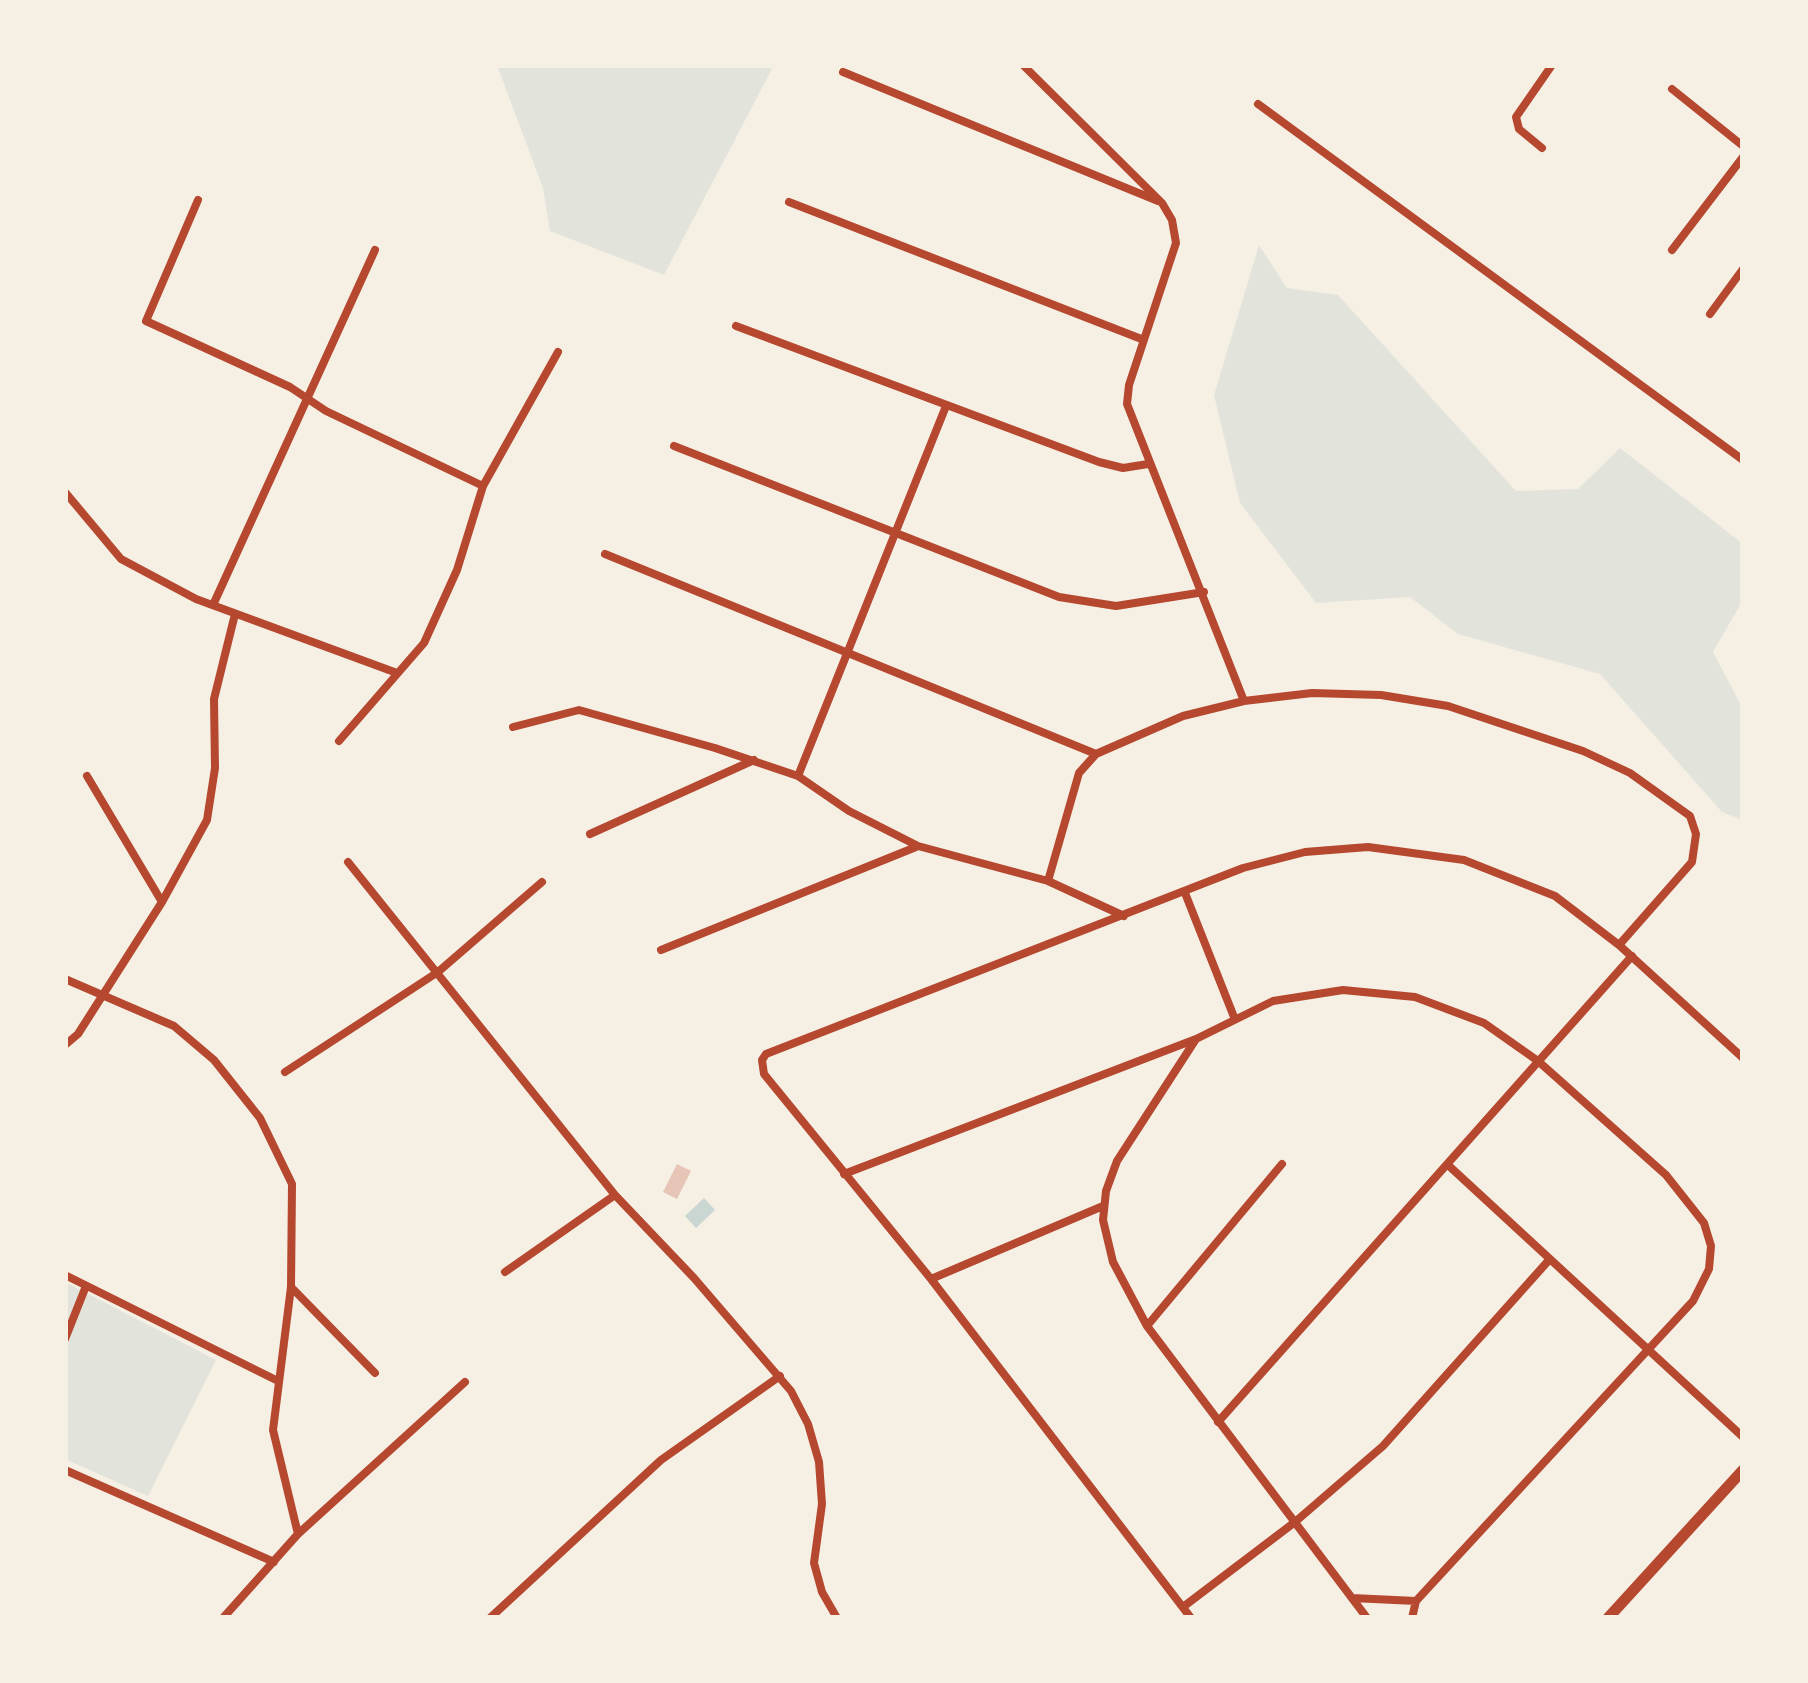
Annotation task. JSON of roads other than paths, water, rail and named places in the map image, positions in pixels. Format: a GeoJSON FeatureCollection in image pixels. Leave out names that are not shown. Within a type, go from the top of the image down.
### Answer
{"type":"FeatureCollection","features":[{"type":"Feature","properties":{"kind":"main road"},"geometry":{"type":"LineString","coordinates":[[1608,1618],[1743,1470]]}},
{"type":"Feature","properties":{"kind":"street"},"geometry":{"type":"LineString","coordinates":[[1024,65],[1162,203],[1172,220],[1176,242],[1127,404],[1244,701]]}},
{"type":"Feature","properties":{"kind":"street"},"geometry":{"type":"LineString","coordinates":[[1542,148],[1520,129],[1516,117],[1552,65]]}},
{"type":"Feature","properties":{"kind":"street"},"geometry":{"type":"LineString","coordinates":[[843,72],[1162,203]]}},
{"type":"Feature","properties":{"kind":"street"},"geometry":{"type":"LineString","coordinates":[[1672,88],[1743,146]]}},
{"type":"Feature","properties":{"kind":"street"},"geometry":{"type":"LineString","coordinates":[[1258,104],[1743,460]]}},
{"type":"Feature","properties":{"kind":"street"},"geometry":{"type":"LineString","coordinates":[[1672,250],[1743,157]]}},
{"type":"Feature","properties":{"kind":"street"},"geometry":{"type":"LineString","coordinates":[[198,200],[146,321],[483,486]]}},
{"type":"Feature","properties":{"kind":"street"},"geometry":{"type":"LineString","coordinates":[[789,202],[1144,340]]}},
{"type":"Feature","properties":{"kind":"street"},"geometry":{"type":"LineString","coordinates":[[213,605],[375,250]]}},
{"type":"Feature","properties":{"kind":"street"},"geometry":{"type":"LineString","coordinates":[[1710,314],[1743,269]]}},
{"type":"Feature","properties":{"kind":"street"},"geometry":{"type":"LineString","coordinates":[[736,326],[1114,467],[1148,464]]}},
{"type":"Feature","properties":{"kind":"street"},"geometry":{"type":"LineString","coordinates":[[340,741],[424,643],[457,570],[483,486],[558,352]]}},
{"type":"Feature","properties":{"kind":"street"},"geometry":{"type":"LineString","coordinates":[[798,776],[946,406]]}},
{"type":"Feature","properties":{"kind":"street"},"geometry":{"type":"LineString","coordinates":[[674,446],[1059,597],[1116,606],[1204,592]]}},
{"type":"Feature","properties":{"kind":"street"},"geometry":{"type":"LineString","coordinates":[[65,492],[121,559],[213,605],[396,673]]}},
{"type":"Feature","properties":{"kind":"street"},"geometry":{"type":"LineString","coordinates":[[606,554],[1096,754]]}},
{"type":"Feature","properties":{"kind":"street"},"geometry":{"type":"LineString","coordinates":[[65,1045],[78,1034],[162,902],[207,820],[215,768],[214,700],[235,614]]}},
{"type":"Feature","properties":{"kind":"street"},"geometry":{"type":"LineString","coordinates":[[1048,881],[1080,774],[1096,754],[1183,716],[1244,701],[1346,692],[1448,706],[1584,751],[1652,787],[1690,816],[1696,834],[1695,852],[1686,870],[1620,944]]}},
{"type":"Feature","properties":{"kind":"street"},"geometry":{"type":"LineString","coordinates":[[513,727],[579,710],[754,760],[798,776],[849,812],[918,846],[1048,881],[1124,916]]}},
{"type":"Feature","properties":{"kind":"street"},"geometry":{"type":"LineString","coordinates":[[590,834],[754,760]]}},
{"type":"Feature","properties":{"kind":"street"},"geometry":{"type":"LineString","coordinates":[[87,776],[162,902]]}},
{"type":"Feature","properties":{"kind":"street"},"geometry":{"type":"LineString","coordinates":[[661,950],[918,846]]}},
{"type":"Feature","properties":{"kind":"street"},"geometry":{"type":"LineString","coordinates":[[1191,1618],[931,1279],[764,1074],[762,1060],[1274,858],[1337,848],[1400,849],[1464,860],[1526,882],[1583,914],[1620,944],[1743,1058]]}},
{"type":"Feature","properties":{"kind":"street"},"geometry":{"type":"LineString","coordinates":[[348,862],[615,1196],[780,1376],[800,1407],[815,1442],[822,1504],[814,1563],[822,1592],[837,1618]]}},
{"type":"Feature","properties":{"kind":"street"},"geometry":{"type":"LineString","coordinates":[[285,1072],[438,972],[542,882]]}},
{"type":"Feature","properties":{"kind":"street"},"geometry":{"type":"LineString","coordinates":[[1185,893],[1234,1016]]}},
{"type":"Feature","properties":{"kind":"street"},"geometry":{"type":"LineString","coordinates":[[1218,1422],[1632,956]]}},
{"type":"Feature","properties":{"kind":"street"},"geometry":{"type":"LineString","coordinates":[[65,979],[174,1026],[214,1060],[260,1118],[292,1184],[291,1286],[276,1380],[273,1430],[298,1534]]}},
{"type":"Feature","properties":{"kind":"street"},"geometry":{"type":"LineString","coordinates":[[844,1174],[1196,1039],[1234,1016],[1319,991],[1392,992],[1462,1012],[1538,1061],[1666,1175],[1704,1223],[1711,1246],[1706,1280],[1693,1301],[1647,1352],[1416,1600],[1412,1618]]}},
{"type":"Feature","properties":{"kind":"street"},"geometry":{"type":"LineString","coordinates":[[1196,1039],[1117,1161],[1103,1206],[1108,1249],[1147,1326],[1366,1618]]}},
{"type":"Feature","properties":{"kind":"street"},"geometry":{"type":"LineString","coordinates":[[1147,1326],[1282,1164]]}},
{"type":"Feature","properties":{"kind":"street"},"geometry":{"type":"LineString","coordinates":[[1448,1165],[1743,1437]]}},
{"type":"Feature","properties":{"kind":"street"},"geometry":{"type":"LineString","coordinates":[[505,1272],[615,1196]]}},
{"type":"Feature","properties":{"kind":"street"},"geometry":{"type":"LineString","coordinates":[[931,1279],[1103,1206]]}},
{"type":"Feature","properties":{"kind":"street"},"geometry":{"type":"LineString","coordinates":[[1184,1607],[1295,1522],[1383,1446],[1549,1260]]}},
{"type":"Feature","properties":{"kind":"street"},"geometry":{"type":"LineString","coordinates":[[65,1275],[276,1380]]}},
{"type":"Feature","properties":{"kind":"street"},"geometry":{"type":"LineString","coordinates":[[65,1339],[86,1286]]}},
{"type":"Feature","properties":{"kind":"street"},"geometry":{"type":"LineString","coordinates":[[291,1286],[375,1373]]}},
{"type":"Feature","properties":{"kind":"street"},"geometry":{"type":"LineString","coordinates":[[490,1618],[661,1460],[780,1376]]}},
{"type":"Feature","properties":{"kind":"street"},"geometry":{"type":"LineString","coordinates":[[223,1618],[298,1534],[465,1382]]}},
{"type":"Feature","properties":{"kind":"street"},"geometry":{"type":"LineString","coordinates":[[65,1470],[274,1562]]}},
{"type":"Feature","properties":{"kind":"street"},"geometry":{"type":"LineString","coordinates":[[1352,1598],[1416,1600]]}}]}
